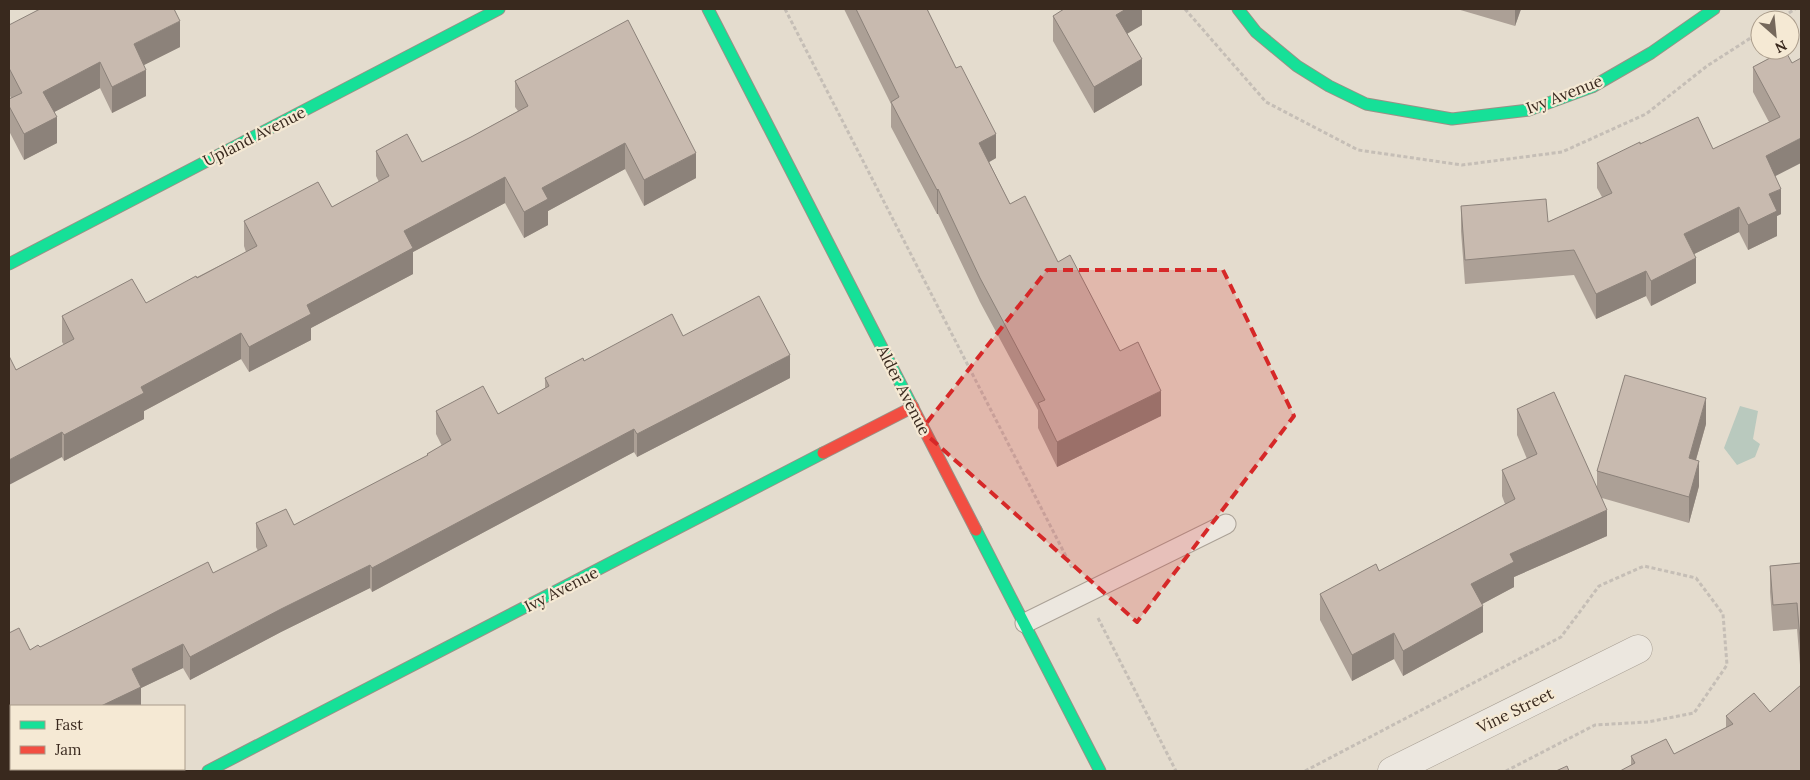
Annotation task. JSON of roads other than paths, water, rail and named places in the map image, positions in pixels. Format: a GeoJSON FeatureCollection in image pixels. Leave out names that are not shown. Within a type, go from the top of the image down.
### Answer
{"type":"FeatureCollection","features":[{"type":"Feature","properties":{"kind":"street","name":"Upland Avenue"},"geometry":{"type":"LineString","coordinates":[[9,264],[499,9]]}},
{"type":"Feature","properties":{"kind":"street","name":"Alder Avenue"},"geometry":{"type":"LineString","coordinates":[[708,9],[1100,771]]}},
{"type":"Feature","properties":{"kind":"street","name":"Ivy Avenue"},"geometry":{"type":"LineString","coordinates":[[1238,9],[1256,32],[1297,66],[1329,86],[1366,104],[1452,119],[1529,110],[1592,87],[1651,53],[1714,9]]}},
{"type":"Feature","properties":{"kind":"street","name":"Ivy Avenue"},"geometry":{"type":"LineString","coordinates":[[208,771],[913,407]]}},
{"type":"Feature","properties":{"kind":"street","name":"Vine Street"},"geometry":{"type":"LineString","coordinates":[[1392,771],[1638,649]]}},
{"type":"Feature","properties":{"kind":"lane"},"geometry":{"type":"LineString","coordinates":[[1024,623],[1226,524]]}}]}
